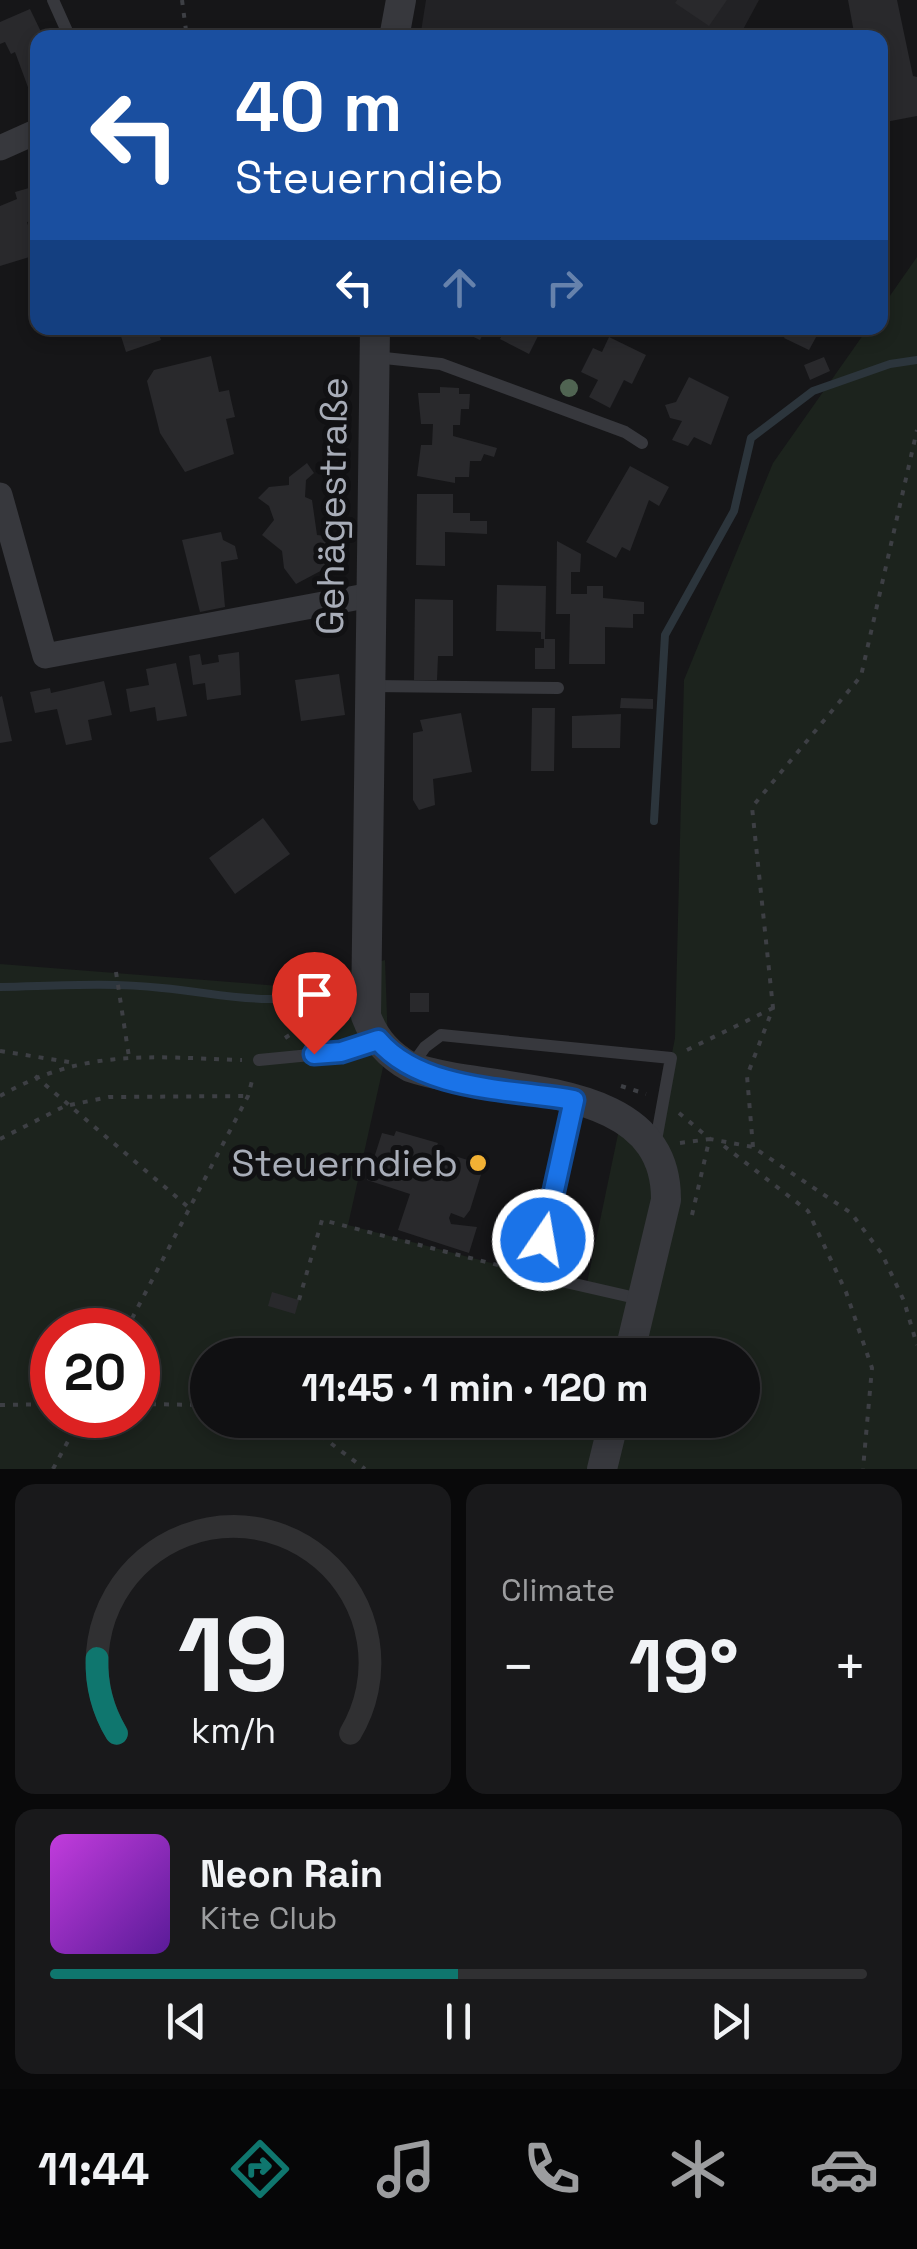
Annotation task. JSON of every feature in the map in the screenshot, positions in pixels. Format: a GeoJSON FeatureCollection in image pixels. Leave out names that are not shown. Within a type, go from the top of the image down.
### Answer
{"type":"FeatureCollection","features":[{"type":"Feature","properties":{"kind":"street"},"geometry":{"type":"LineString","coordinates":[[395,30],[401,0]]}},
{"type":"Feature","properties":{"kind":"street"},"geometry":{"type":"LineString","coordinates":[[0,148],[30,135]]}},
{"type":"Feature","properties":{"kind":"street","name":"Gehägestraße"},"geometry":{"type":"LineString","coordinates":[[372,1028],[369,686],[375,342]]}},
{"type":"Feature","properties":{"kind":"street"},"geometry":{"type":"LineString","coordinates":[[0,495],[45,656],[370,595]]}},
{"type":"Feature","properties":{"kind":"street"},"geometry":{"type":"LineString","coordinates":[[372,1028],[394,1058],[410,1068],[574,1100],[622,1115],[655,1146],[666,1176],[666,1200],[633,1338]]}},
{"type":"Feature","properties":{"kind":"street"},"geometry":{"type":"LineString","coordinates":[[602,1469],[610,1438]]}},
{"type":"Feature","properties":{"kind":"lane"},"geometry":{"type":"LineString","coordinates":[[53,0],[66,30]]}},
{"type":"Feature","properties":{"kind":"lane"},"geometry":{"type":"LineString","coordinates":[[375,342],[625,432],[642,443]]}},
{"type":"Feature","properties":{"kind":"lane","name":"Gehägestraße"},"geometry":{"type":"LineString","coordinates":[[369,686],[558,688]]}},
{"type":"Feature","properties":{"kind":"lane"},"geometry":{"type":"LineString","coordinates":[[259,1060],[341,1052],[372,1028]]}},
{"type":"Feature","properties":{"kind":"lane"},"geometry":{"type":"LineString","coordinates":[[410,1068],[424,1047],[441,1035],[672,1058],[655,1146]]}},
{"type":"Feature","properties":{"kind":"lane"},"geometry":{"type":"LineString","coordinates":[[574,1100],[535,1275],[642,1300]]}},
{"type":"Feature","properties":{"kind":"path"},"geometry":{"type":"LineString","coordinates":[[182,0],[186,30]]}},
{"type":"Feature","properties":{"kind":"path"},"geometry":{"type":"LineString","coordinates":[[753,1147],[747,1076],[773,1008],[752,807],[861,676],[917,430]]}},
{"type":"Feature","properties":{"kind":"path"},"geometry":{"type":"LineString","coordinates":[[116,972],[129,1057]]}},
{"type":"Feature","properties":{"kind":"path"},"geometry":{"type":"LineString","coordinates":[[672,1058],[773,1008]]}},
{"type":"Feature","properties":{"kind":"path"},"geometry":{"type":"LineString","coordinates":[[281,1058],[281,1042],[302,1027],[372,1028]]}},
{"type":"Feature","properties":{"kind":"path"},"geometry":{"type":"LineString","coordinates":[[0,1051],[74,1062],[129,1057],[259,1060],[248,1096],[137,1308]]}},
{"type":"Feature","properties":{"kind":"path"},"geometry":{"type":"LineString","coordinates":[[0,1096],[35,1076],[74,1062]]}},
{"type":"Feature","properties":{"kind":"path"},"geometry":{"type":"LineString","coordinates":[[35,1076],[65,1106],[189,1208]]}},
{"type":"Feature","properties":{"kind":"path"},"geometry":{"type":"LineString","coordinates":[[0,1140],[65,1106],[148,1094],[248,1096]]}},
{"type":"Feature","properties":{"kind":"path"},"geometry":{"type":"LineString","coordinates":[[710,1140],[753,1147],[851,1214],[882,1254],[917,1345]]}},
{"type":"Feature","properties":{"kind":"path"},"geometry":{"type":"LineString","coordinates":[[720,1143],[808,1211],[846,1292],[872,1368],[864,1469]]}},
{"type":"Feature","properties":{"kind":"path"},"geometry":{"type":"LineString","coordinates":[[299,1300],[322,1220],[535,1275]]}},
{"type":"Feature","properties":{"kind":"path"},"geometry":{"type":"LineString","coordinates":[[0,1405],[30,1404]]}},
{"type":"Feature","properties":{"kind":"path"},"geometry":{"type":"LineString","coordinates":[[160,1404],[190,1405]]}},
{"type":"Feature","properties":{"kind":"path"},"geometry":{"type":"LineString","coordinates":[[53,1469],[70,1438]]}},
{"type":"Feature","properties":{"kind":"path"},"geometry":{"type":"LineString","coordinates":[[324,1438],[364,1469]]}},
{"type":"Feature","properties":{"kind":"shaded area"},"geometry":{"type":"Polygon","coordinates":[[[426,0],[759,0],[743,30],[421,30],[426,0]]]}},
{"type":"Feature","properties":{"kind":"shaded area"},"geometry":{"type":"Polygon","coordinates":[[[917,257],[917,1469],[0,1469],[0,964],[293,987],[385,960],[388,1045],[348,1225],[586,1288],[622,1115],[654,1145],[675,1038],[684,680],[773,463],[863,335],[888,335],[888,299],[917,257]]]}},
{"type":"Feature","properties":{"kind":"building"},"geometry":{"type":"Polygon","coordinates":[[[727,0],[709,26],[675,3],[727,0]]]}},
{"type":"Feature","properties":{"kind":"building"},"geometry":{"type":"Polygon","coordinates":[[[848,0],[897,0],[913,76],[917,77],[917,116],[888,121],[888,30],[854,30],[848,0]]]}},
{"type":"Feature","properties":{"kind":"building"},"geometry":{"type":"Polygon","coordinates":[[[30,9],[40,30],[30,30],[30,93],[15,52],[11,54],[5,42],[0,44],[0,22],[30,9]]]}},
{"type":"Feature","properties":{"kind":"building"},"geometry":{"type":"Polygon","coordinates":[[[30,188],[30,257],[0,266],[0,206],[17,199],[15,192],[30,188]]]}},
{"type":"Feature","properties":{"kind":"building"},"geometry":{"type":"Polygon","coordinates":[[[121,335],[159,335],[161,340],[126,352],[121,335]]]}},
{"type":"Feature","properties":{"kind":"building"},"geometry":{"type":"Polygon","coordinates":[[[502,335],[538,335],[529,354],[500,339],[502,335]]]}},
{"type":"Feature","properties":{"kind":"building"},"geometry":{"type":"Polygon","coordinates":[[[786,335],[817,335],[809,350],[784,338],[786,335]]]}},
{"type":"Feature","properties":{"kind":"building"},"geometry":{"type":"Polygon","coordinates":[[[609,337],[646,355],[632,384],[624,380],[610,408],[589,397],[598,380],[581,372],[593,348],[602,352],[609,337]]]}},
{"type":"Feature","properties":{"kind":"building"},"geometry":{"type":"Polygon","coordinates":[[[211,356],[219,392],[229,390],[235,417],[226,419],[234,454],[185,472],[160,433],[147,381],[154,370],[211,356]]]}},
{"type":"Feature","properties":{"kind":"building"},"geometry":{"type":"Polygon","coordinates":[[[824,357],[830,371],[810,380],[804,365],[824,357]]]}},
{"type":"Feature","properties":{"kind":"building"},"geometry":{"type":"Polygon","coordinates":[[[689,377],[729,397],[711,445],[694,437],[688,446],[672,440],[682,421],[670,418],[665,405],[676,402],[689,377]]]}},
{"type":"Feature","properties":{"kind":"building"},"geometry":{"type":"Polygon","coordinates":[[[440,387],[459,388],[459,394],[470,394],[469,409],[461,409],[460,425],[453,425],[453,436],[497,448],[494,457],[484,454],[481,461],[470,461],[469,477],[455,477],[455,483],[417,476],[421,445],[432,445],[433,424],[421,424],[418,393],[440,393],[440,387]]]}},
{"type":"Feature","properties":{"kind":"building"},"geometry":{"type":"Polygon","coordinates":[[[307,463],[314,473],[306,480],[305,497],[312,500],[317,535],[335,537],[334,553],[328,567],[296,584],[284,568],[282,551],[262,535],[274,520],[269,506],[258,498],[269,487],[289,485],[289,477],[307,463]]]}},
{"type":"Feature","properties":{"kind":"building"},"geometry":{"type":"Polygon","coordinates":[[[630,466],[669,487],[659,506],[649,500],[630,551],[622,547],[616,558],[586,542],[630,466]]]}},
{"type":"Feature","properties":{"kind":"building"},"geometry":{"type":"Polygon","coordinates":[[[417,494],[453,494],[453,513],[470,513],[470,521],[487,521],[487,534],[445,532],[445,566],[416,565],[417,494]]]}},
{"type":"Feature","properties":{"kind":"building"},"geometry":{"type":"Polygon","coordinates":[[[221,532],[223,540],[235,546],[238,559],[221,562],[225,607],[200,612],[182,540],[221,532]]]}},
{"type":"Feature","properties":{"kind":"building"},"geometry":{"type":"Polygon","coordinates":[[[557,541],[581,554],[580,572],[571,572],[571,594],[587,594],[587,586],[603,586],[603,598],[644,602],[644,614],[633,614],[633,628],[605,627],[605,664],[569,664],[570,614],[556,614],[557,541]]]}},
{"type":"Feature","properties":{"kind":"building"},"geometry":{"type":"Polygon","coordinates":[[[497,585],[546,586],[545,639],[541,639],[541,632],[496,631],[497,585]]]}},
{"type":"Feature","properties":{"kind":"building"},"geometry":{"type":"Polygon","coordinates":[[[415,599],[453,600],[453,656],[438,656],[437,680],[414,680],[415,599]]]}},
{"type":"Feature","properties":{"kind":"building"},"geometry":{"type":"Polygon","coordinates":[[[544,639],[555,639],[555,669],[535,669],[535,648],[544,648],[544,639]]]}},
{"type":"Feature","properties":{"kind":"building"},"geometry":{"type":"Polygon","coordinates":[[[239,652],[241,695],[207,700],[205,683],[193,685],[189,656],[200,654],[202,665],[219,662],[218,655],[239,652]]]}},
{"type":"Feature","properties":{"kind":"building"},"geometry":{"type":"Polygon","coordinates":[[[176,663],[187,716],[157,721],[155,707],[130,712],[126,689],[149,685],[146,669],[176,663]]]}},
{"type":"Feature","properties":{"kind":"building"},"geometry":{"type":"Polygon","coordinates":[[[339,674],[345,715],[301,721],[295,680],[339,674]]]}},
{"type":"Feature","properties":{"kind":"building"},"geometry":{"type":"Polygon","coordinates":[[[104,681],[112,715],[88,720],[92,740],[66,745],[57,709],[35,713],[30,692],[50,688],[51,693],[104,681]]]}},
{"type":"Feature","properties":{"kind":"building"},"geometry":{"type":"Polygon","coordinates":[[[0,697],[12,741],[0,743],[0,697]]]}},
{"type":"Feature","properties":{"kind":"building"},"geometry":{"type":"Polygon","coordinates":[[[621,698],[653,699],[653,709],[620,708],[621,698]]]}},
{"type":"Feature","properties":{"kind":"building"},"geometry":{"type":"Polygon","coordinates":[[[532,708],[555,708],[554,771],[531,771],[532,708]]]}},
{"type":"Feature","properties":{"kind":"building"},"geometry":{"type":"Polygon","coordinates":[[[461,713],[472,772],[433,779],[435,805],[419,810],[413,800],[413,733],[423,731],[420,720],[461,713]]]}},
{"type":"Feature","properties":{"kind":"building"},"geometry":{"type":"Polygon","coordinates":[[[621,714],[620,748],[572,748],[572,716],[621,714]]]}},
{"type":"Feature","properties":{"kind":"building"},"geometry":{"type":"Polygon","coordinates":[[[263,818],[290,854],[235,894],[209,858],[263,818]]]}},
{"type":"Feature","properties":{"kind":"building"},"geometry":{"type":"Polygon","coordinates":[[[410,993],[429,993],[429,1012],[410,1012],[410,993]]]}},
{"type":"Feature","properties":{"kind":"building","name":"Steuerndieb"},"geometry":{"type":"Polygon","coordinates":[[[396,1131],[438,1143],[435,1150],[484,1165],[470,1210],[464,1218],[451,1213],[449,1218],[451,1224],[477,1227],[469,1253],[398,1230],[410,1194],[367,1180],[382,1133],[394,1136],[396,1131]]]}},
{"type":"Feature","properties":{"kind":"building"},"geometry":{"type":"Polygon","coordinates":[[[272,1292],[299,1300],[295,1314],[268,1306],[272,1292]]]}},
{"type":"Feature","properties":{"kind":"waterway"},"geometry":{"type":"LineString","coordinates":[[654,821],[665,635],[734,511],[751,438],[813,391],[890,364],[917,360]]}},
{"type":"Feature","properties":{"kind":"waterway"},"geometry":{"type":"LineString","coordinates":[[0,987],[122,985],[275,999],[319,992],[343,983]]}},
{"type":"Feature","properties":{"kind":"place","name":"Steuerndieb"},"geometry":{"type":"Point","coordinates":[478,1163]}},
{"type":"Feature","properties":{"kind":"route"},"geometry":{"type":"LineString","coordinates":[[314,1054],[341,1052],[378,1040],[394,1058],[410,1068],[574,1100],[543,1240]]}}]}
